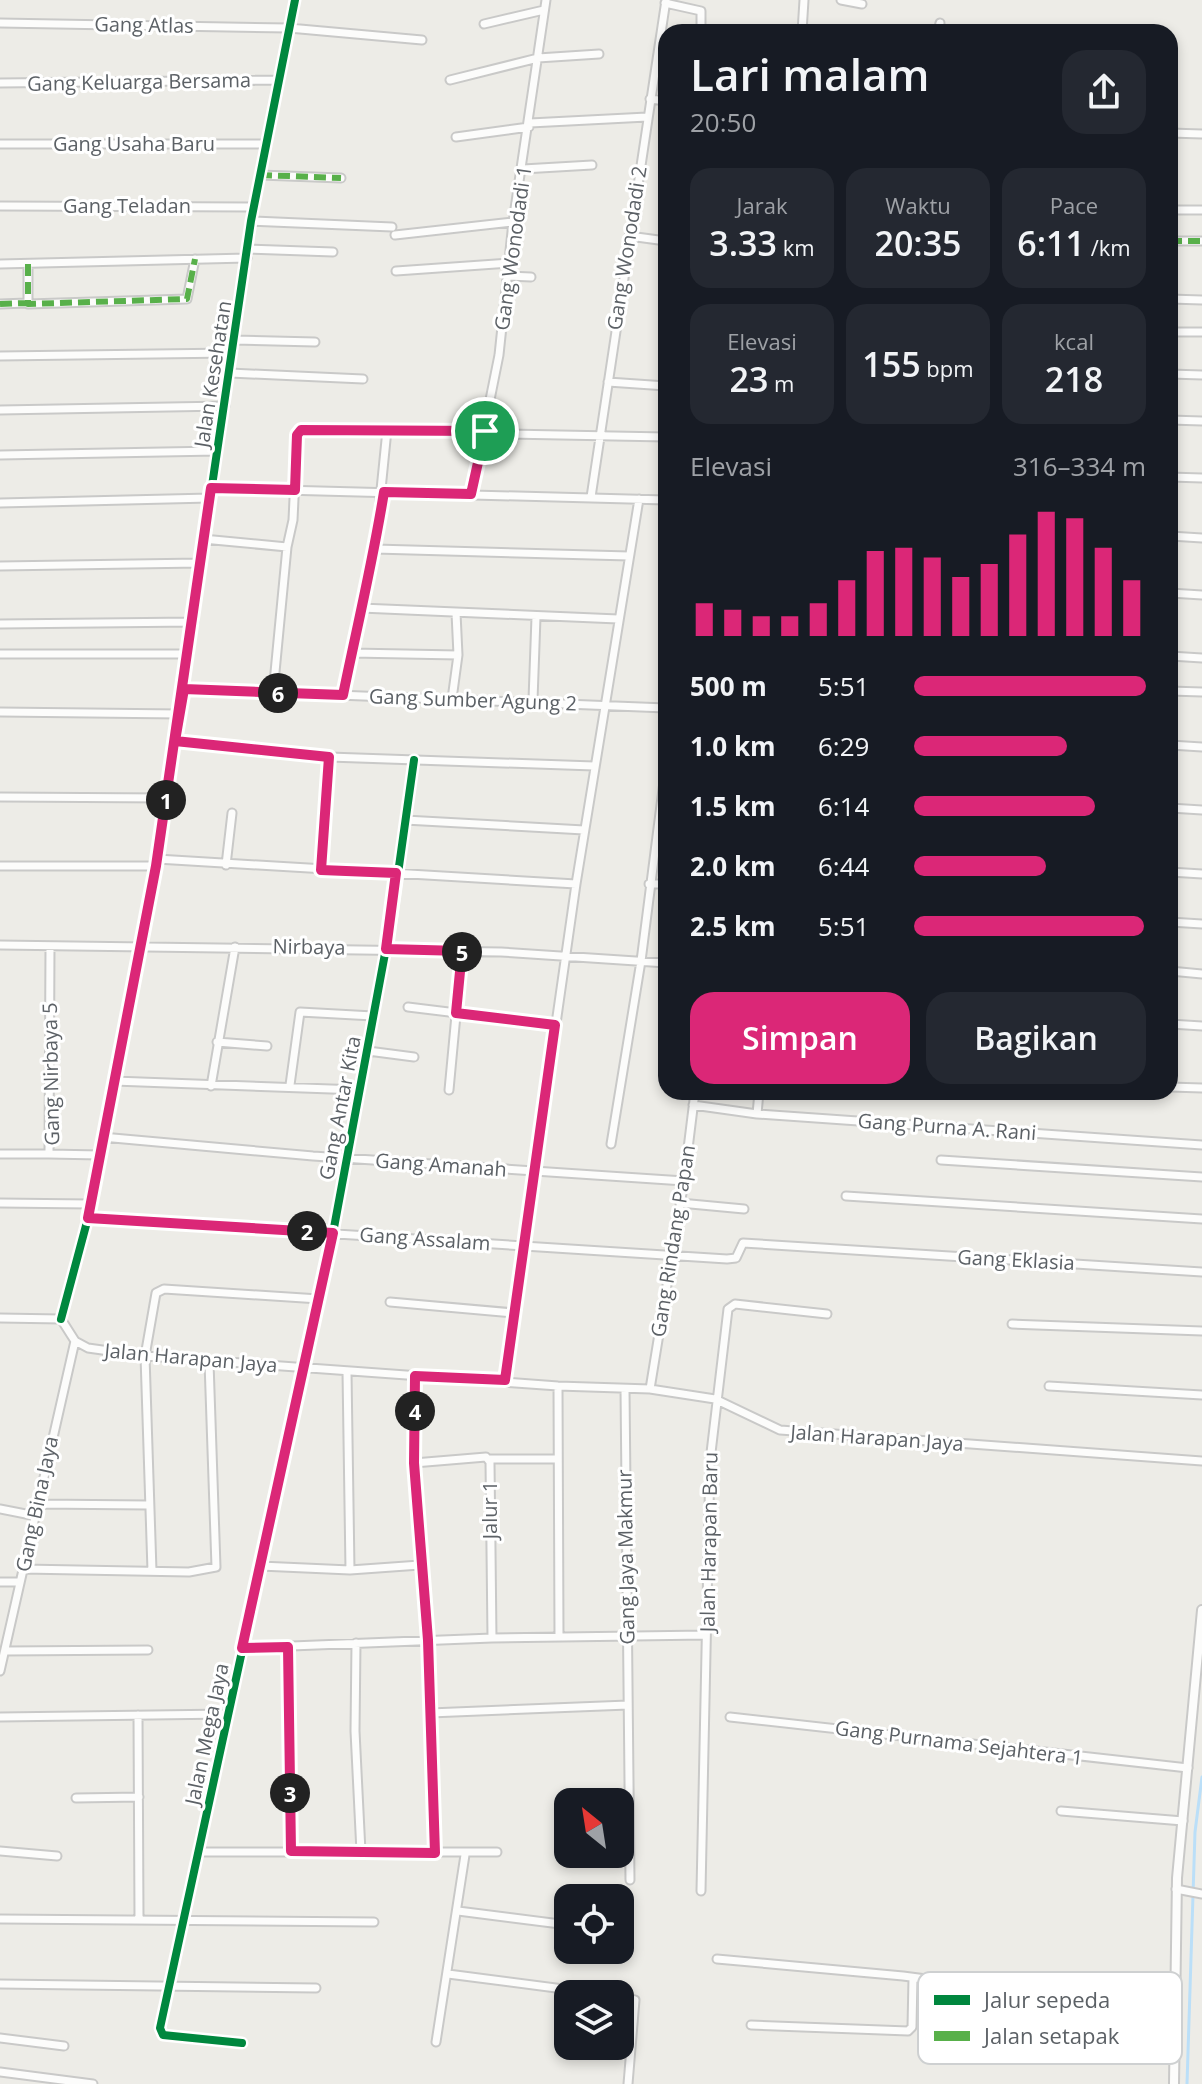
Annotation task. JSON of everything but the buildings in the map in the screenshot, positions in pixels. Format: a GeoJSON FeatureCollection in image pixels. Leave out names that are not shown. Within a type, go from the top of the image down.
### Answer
{"type":"FeatureCollection","features":[{"type":"Feature","properties":{"kind":"street","name":"Jalan Kesehatan"},"geometry":{"type":"LineString","coordinates":[[61,1319],[88,1218],[157,863],[253,207],[295,0]]}},
{"type":"Feature","properties":{"kind":"street","name":"Gang Wonodadi 1"},"geometry":{"type":"LineString","coordinates":[[471,494],[485,431],[546,0]]}},
{"type":"Feature","properties":{"kind":"street"},"geometry":{"type":"LineString","coordinates":[[802,24],[804,0]]}},
{"type":"Feature","properties":{"kind":"street"},"geometry":{"type":"LineString","coordinates":[[841,0],[862,4]]}},
{"type":"Feature","properties":{"kind":"street"},"geometry":{"type":"LineString","coordinates":[[665,1],[701,11],[701,24]]}},
{"type":"Feature","properties":{"kind":"street","name":"Gang Wonodadi 2"},"geometry":{"type":"LineString","coordinates":[[661,24],[665,1]]}},
{"type":"Feature","properties":{"kind":"street"},"geometry":{"type":"LineString","coordinates":[[484,24],[544,10]]}},
{"type":"Feature","properties":{"kind":"street","name":"Gang Atlas"},"geometry":{"type":"LineString","coordinates":[[0,23],[289,28],[422,40]]}},
{"type":"Feature","properties":{"kind":"street","name":"Gang Wonodadi 2"},"geometry":{"type":"LineString","coordinates":[[591,497],[658,40]]}},
{"type":"Feature","properties":{"kind":"street"},"geometry":{"type":"LineString","coordinates":[[450,80],[538,58],[599,54]]}},
{"type":"Feature","properties":{"kind":"street","name":"Gang Keluarga Bersama"},"geometry":{"type":"LineString","coordinates":[[0,83],[278,80]]}},
{"type":"Feature","properties":{"kind":"street"},"geometry":{"type":"LineString","coordinates":[[650,99],[658,100]]}},
{"type":"Feature","properties":{"kind":"street"},"geometry":{"type":"LineString","coordinates":[[456,137],[530,125],[647,117]]}},
{"type":"Feature","properties":{"kind":"street"},"geometry":{"type":"LineString","coordinates":[[1178,133],[1202,134]]}},
{"type":"Feature","properties":{"kind":"street","name":"Gang Usaha Baru"},"geometry":{"type":"LineString","coordinates":[[0,144],[267,144]]}},
{"type":"Feature","properties":{"kind":"street"},"geometry":{"type":"LineString","coordinates":[[523,169],[592,165]]}},
{"type":"Feature","properties":{"kind":"street"},"geometry":{"type":"LineString","coordinates":[[260,175],[341,178]]}},
{"type":"Feature","properties":{"kind":"street","name":"Gang Teladan"},"geometry":{"type":"LineString","coordinates":[[0,206],[253,207]]}},
{"type":"Feature","properties":{"kind":"street"},"geometry":{"type":"LineString","coordinates":[[1178,210],[1202,210]]}},
{"type":"Feature","properties":{"kind":"street"},"geometry":{"type":"LineString","coordinates":[[251,221],[394,231],[513,222]]}},
{"type":"Feature","properties":{"kind":"street"},"geometry":{"type":"LineString","coordinates":[[629,236],[658,240]]}},
{"type":"Feature","properties":{"kind":"street"},"geometry":{"type":"LineString","coordinates":[[1178,241],[1202,241]]}},
{"type":"Feature","properties":{"kind":"street"},"geometry":{"type":"LineString","coordinates":[[0,264],[333,252]]}},
{"type":"Feature","properties":{"kind":"street"},"geometry":{"type":"LineString","coordinates":[[0,304],[185,301],[195,259]]}},
{"type":"Feature","properties":{"kind":"street"},"geometry":{"type":"LineString","coordinates":[[396,271],[510,263]]}},
{"type":"Feature","properties":{"kind":"street"},"geometry":{"type":"LineString","coordinates":[[27,303],[28,264]]}},
{"type":"Feature","properties":{"kind":"street"},"geometry":{"type":"LineString","coordinates":[[508,276],[531,277]]}},
{"type":"Feature","properties":{"kind":"street"},"geometry":{"type":"LineString","coordinates":[[1178,299],[1202,300]]}},
{"type":"Feature","properties":{"kind":"street"},"geometry":{"type":"LineString","coordinates":[[1178,332],[1202,332]]}},
{"type":"Feature","properties":{"kind":"street"},"geometry":{"type":"LineString","coordinates":[[233,340],[315,342]]}},
{"type":"Feature","properties":{"kind":"street"},"geometry":{"type":"LineString","coordinates":[[0,356],[232,353]]}},
{"type":"Feature","properties":{"kind":"street"},"geometry":{"type":"LineString","coordinates":[[230,373],[363,379]]}},
{"type":"Feature","properties":{"kind":"street"},"geometry":{"type":"LineString","coordinates":[[1178,374],[1202,375]]}},
{"type":"Feature","properties":{"kind":"street"},"geometry":{"type":"LineString","coordinates":[[608,382],[658,385]]}},
{"type":"Feature","properties":{"kind":"street"},"geometry":{"type":"LineString","coordinates":[[0,410],[225,406]]}},
{"type":"Feature","properties":{"kind":"street"},"geometry":{"type":"LineString","coordinates":[[1178,420],[1202,421]]}},
{"type":"Feature","properties":{"kind":"street"},"geometry":{"type":"LineString","coordinates":[[343,695],[375,549],[384,492],[387,430]]}},
{"type":"Feature","properties":{"kind":"street"},"geometry":{"type":"LineString","coordinates":[[273,693],[299,431],[485,431],[601,438],[658,437]]}},
{"type":"Feature","properties":{"kind":"street"},"geometry":{"type":"LineString","coordinates":[[0,455],[217,451]]}},
{"type":"Feature","properties":{"kind":"street"},"geometry":{"type":"LineString","coordinates":[[1178,477],[1202,478]]}},
{"type":"Feature","properties":{"kind":"street"},"geometry":{"type":"LineString","coordinates":[[211,488],[658,500]]}},
{"type":"Feature","properties":{"kind":"street"},"geometry":{"type":"LineString","coordinates":[[0,503],[210,498]]}},
{"type":"Feature","properties":{"kind":"street"},"geometry":{"type":"LineString","coordinates":[[505,1380],[565,954],[639,499]]}},
{"type":"Feature","properties":{"kind":"street"},"geometry":{"type":"LineString","coordinates":[[1178,536],[1202,538]]}},
{"type":"Feature","properties":{"kind":"street"},"geometry":{"type":"LineString","coordinates":[[203,539],[287,547]]}},
{"type":"Feature","properties":{"kind":"street"},"geometry":{"type":"LineString","coordinates":[[375,549],[629,556]]}},
{"type":"Feature","properties":{"kind":"street"},"geometry":{"type":"LineString","coordinates":[[0,566],[200,563]]}},
{"type":"Feature","properties":{"kind":"street"},"geometry":{"type":"LineString","coordinates":[[1178,594],[1202,595]]}},
{"type":"Feature","properties":{"kind":"street"},"geometry":{"type":"LineString","coordinates":[[361,608],[618,619]]}},
{"type":"Feature","properties":{"kind":"street"},"geometry":{"type":"LineString","coordinates":[[452,699],[458,655],[456,613]]}},
{"type":"Feature","properties":{"kind":"street"},"geometry":{"type":"LineString","coordinates":[[533,700],[536,617]]}},
{"type":"Feature","properties":{"kind":"street"},"geometry":{"type":"LineString","coordinates":[[0,624],[194,622]]}},
{"type":"Feature","properties":{"kind":"street"},"geometry":{"type":"LineString","coordinates":[[352,653],[458,655]]}},
{"type":"Feature","properties":{"kind":"street"},"geometry":{"type":"LineString","coordinates":[[0,654],[189,654]]}},
{"type":"Feature","properties":{"kind":"street"},"geometry":{"type":"LineString","coordinates":[[1178,656],[1202,658]]}},
{"type":"Feature","properties":{"kind":"street","name":"Gang Sumber Agung 2"},"geometry":{"type":"LineString","coordinates":[[184,689],[533,700],[658,708]]}},
{"type":"Feature","properties":{"kind":"street"},"geometry":{"type":"LineString","coordinates":[[1178,691],[1202,692]]}},
{"type":"Feature","properties":{"kind":"street"},"geometry":{"type":"LineString","coordinates":[[0,712],[180,714]]}},
{"type":"Feature","properties":{"kind":"street"},"geometry":{"type":"LineString","coordinates":[[175,741],[329,757],[594,766]]}},
{"type":"Feature","properties":{"kind":"street"},"geometry":{"type":"LineString","coordinates":[[1178,746],[1202,747]]}},
{"type":"Feature","properties":{"kind":"street"},"geometry":{"type":"LineString","coordinates":[[321,870],[329,757]]}},
{"type":"Feature","properties":{"kind":"street","name":"Gang Antar Kita"},"geometry":{"type":"LineString","coordinates":[[304,1367],[368,1051],[414,760]]}},
{"type":"Feature","properties":{"kind":"street"},"geometry":{"type":"LineString","coordinates":[[0,797],[167,798]]}},
{"type":"Feature","properties":{"kind":"street"},"geometry":{"type":"LineString","coordinates":[[1178,808],[1202,810]]}},
{"type":"Feature","properties":{"kind":"street"},"geometry":{"type":"LineString","coordinates":[[226,865],[232,813]]}},
{"type":"Feature","properties":{"kind":"street"},"geometry":{"type":"LineString","coordinates":[[405,820],[584,830]]}},
{"type":"Feature","properties":{"kind":"street"},"geometry":{"type":"LineString","coordinates":[[611,1144],[641,961],[658,827]]}},
{"type":"Feature","properties":{"kind":"street"},"geometry":{"type":"LineString","coordinates":[[0,866],[226,865],[576,884]]}},
{"type":"Feature","properties":{"kind":"street"},"geometry":{"type":"LineString","coordinates":[[1178,872],[1202,874]]}},
{"type":"Feature","properties":{"kind":"street"},"geometry":{"type":"LineString","coordinates":[[649,884],[658,884]]}},
{"type":"Feature","properties":{"kind":"street"},"geometry":{"type":"LineString","coordinates":[[1178,922],[1202,924]]}},
{"type":"Feature","properties":{"kind":"street","name":"Nirbaya"},"geometry":{"type":"LineString","coordinates":[[0,945],[462,951],[565,954],[658,962]]}},
{"type":"Feature","properties":{"kind":"street","name":"Gang Nirbaya 5"},"geometry":{"type":"LineString","coordinates":[[50,946],[49,1154],[100,1155]]}},
{"type":"Feature","properties":{"kind":"street"},"geometry":{"type":"LineString","coordinates":[[211,1086],[235,947]]}},
{"type":"Feature","properties":{"kind":"street"},"geometry":{"type":"LineString","coordinates":[[449,1090],[462,951]]}},
{"type":"Feature","properties":{"kind":"street"},"geometry":{"type":"LineString","coordinates":[[1178,972],[1202,974]]}},
{"type":"Feature","properties":{"kind":"street"},"geometry":{"type":"LineString","coordinates":[[408,1007],[555,1025]]}},
{"type":"Feature","properties":{"kind":"street"},"geometry":{"type":"LineString","coordinates":[[290,1085],[300,1012],[373,1016]]}},
{"type":"Feature","properties":{"kind":"street"},"geometry":{"type":"LineString","coordinates":[[1178,1024],[1202,1026]]}},
{"type":"Feature","properties":{"kind":"street"},"geometry":{"type":"LineString","coordinates":[[217,1042],[267,1046]]}},
{"type":"Feature","properties":{"kind":"street"},"geometry":{"type":"LineString","coordinates":[[368,1051],[414,1057]]}},
{"type":"Feature","properties":{"kind":"street"},"geometry":{"type":"LineString","coordinates":[[114,1081],[211,1086],[290,1085],[359,1090]]}},
{"type":"Feature","properties":{"kind":"street"},"geometry":{"type":"LineString","coordinates":[[1178,1087],[1202,1088]]}},
{"type":"Feature","properties":{"kind":"street","name":"Gang Rindang Papan"},"geometry":{"type":"LineString","coordinates":[[650,1389],[684,1181],[694,1100]]}},
{"type":"Feature","properties":{"kind":"street"},"geometry":{"type":"LineString","coordinates":[[757,1114],[758,1100]]}},
{"type":"Feature","properties":{"kind":"street","name":"Gang Purna A. Rani"},"geometry":{"type":"LineString","coordinates":[[693,1105],[757,1114],[1202,1145]]}},
{"type":"Feature","properties":{"kind":"street","name":"Gang Amanah"},"geometry":{"type":"LineString","coordinates":[[102,1137],[346,1159],[684,1181]]}},
{"type":"Feature","properties":{"kind":"street"},"geometry":{"type":"LineString","coordinates":[[0,1154],[49,1154]]}},
{"type":"Feature","properties":{"kind":"street"},"geometry":{"type":"LineString","coordinates":[[941,1160],[1202,1177]]}},
{"type":"Feature","properties":{"kind":"street"},"geometry":{"type":"LineString","coordinates":[[846,1196],[1202,1219]]}},
{"type":"Feature","properties":{"kind":"street"},"geometry":{"type":"LineString","coordinates":[[0,1203],[90,1204]]}},
{"type":"Feature","properties":{"kind":"street"},"geometry":{"type":"LineString","coordinates":[[680,1203],[744,1209]]}},
{"type":"Feature","properties":{"kind":"street","name":"Gang Assalam"},"geometry":{"type":"LineString","coordinates":[[88,1218],[671,1255]]}},
{"type":"Feature","properties":{"kind":"street","name":"Gang Eklasia"},"geometry":{"type":"LineString","coordinates":[[671,1255],[733,1259],[747,1242],[830,1250],[1202,1272]]}},
{"type":"Feature","properties":{"kind":"street"},"geometry":{"type":"LineString","coordinates":[[152,1571],[145,1356],[156,1293],[164,1289],[319,1299]]}},
{"type":"Feature","properties":{"kind":"street"},"geometry":{"type":"LineString","coordinates":[[390,1302],[514,1313]]}},
{"type":"Feature","properties":{"kind":"street","name":"Jalan Harapan Baru"},"geometry":{"type":"LineString","coordinates":[[701,1891],[710,1461],[715,1399],[730,1306],[827,1314]]}},
{"type":"Feature","properties":{"kind":"street"},"geometry":{"type":"LineString","coordinates":[[0,1318],[61,1319],[75,1341]]}},
{"type":"Feature","properties":{"kind":"street"},"geometry":{"type":"LineString","coordinates":[[1012,1324],[1202,1331]]}},
{"type":"Feature","properties":{"kind":"street","name":"Jalan Harapan Jaya"},"geometry":{"type":"LineString","coordinates":[[75,1341],[88,1348],[209,1362],[558,1386],[650,1389],[715,1399],[780,1430],[1202,1461]]}},
{"type":"Feature","properties":{"kind":"street","name":"Gang Bina Jaya"},"geometry":{"type":"LineString","coordinates":[[0,1668],[75,1341]]}},
{"type":"Feature","properties":{"kind":"street"},"geometry":{"type":"LineString","coordinates":[[23,1569],[202,1571],[216,1567],[209,1362]]}},
{"type":"Feature","properties":{"kind":"street","name":"Jalan Mega Jaya"},"geometry":{"type":"LineString","coordinates":[[242,2043],[163,2035],[160,2028],[304,1367]]}},
{"type":"Feature","properties":{"kind":"street"},"geometry":{"type":"LineString","coordinates":[[347,1372],[350,1570]]}},
{"type":"Feature","properties":{"kind":"street"},"geometry":{"type":"LineString","coordinates":[[415,1376],[414,1463],[428,1640],[435,1853]]}},
{"type":"Feature","properties":{"kind":"street"},"geometry":{"type":"LineString","coordinates":[[558,1386],[559,1636]]}},
{"type":"Feature","properties":{"kind":"street"},"geometry":{"type":"LineString","coordinates":[[1049,1386],[1202,1395]]}},
{"type":"Feature","properties":{"kind":"street","name":"Gang Jaya Makmur"},"geometry":{"type":"LineString","coordinates":[[625,1389],[625,1638],[630,1880]]}},
{"type":"Feature","properties":{"kind":"street","name":"Jalur 1"},"geometry":{"type":"LineString","coordinates":[[414,1463],[469,1457],[488,1459],[492,1638]]}},
{"type":"Feature","properties":{"kind":"street"},"geometry":{"type":"LineString","coordinates":[[488,1459],[557,1459]]}},
{"type":"Feature","properties":{"kind":"street"},"geometry":{"type":"LineString","coordinates":[[38,1504],[148,1505]]}},
{"type":"Feature","properties":{"kind":"street"},"geometry":{"type":"LineString","coordinates":[[0,1509],[36,1516]]}},
{"type":"Feature","properties":{"kind":"street"},"geometry":{"type":"LineString","coordinates":[[260,1566],[350,1570],[420,1565]]}},
{"type":"Feature","properties":{"kind":"street"},"geometry":{"type":"LineString","coordinates":[[0,1582],[20,1582]]}},
{"type":"Feature","properties":{"kind":"street"},"geometry":{"type":"LineString","coordinates":[[1174,1972],[1177,1889],[1202,1610]]}},
{"type":"Feature","properties":{"kind":"street"},"geometry":{"type":"LineString","coordinates":[[242,1648],[559,1636],[625,1638],[706,1635]]}},
{"type":"Feature","properties":{"kind":"street"},"geometry":{"type":"LineString","coordinates":[[356,1643],[355,1744],[361,1852]]}},
{"type":"Feature","properties":{"kind":"street"},"geometry":{"type":"LineString","coordinates":[[288,1647],[291,1851]]}},
{"type":"Feature","properties":{"kind":"street"},"geometry":{"type":"LineString","coordinates":[[5,1651],[148,1650]]}},
{"type":"Feature","properties":{"kind":"street"},"geometry":{"type":"LineString","coordinates":[[430,1713],[628,1705]]}},
{"type":"Feature","properties":{"kind":"street"},"geometry":{"type":"LineString","coordinates":[[0,1717],[228,1714]]}},
{"type":"Feature","properties":{"kind":"street"},"geometry":{"type":"LineString","coordinates":[[138,1715],[139,1918]]}},
{"type":"Feature","properties":{"kind":"street","name":"Gang Purnama Sejahtera 1"},"geometry":{"type":"LineString","coordinates":[[730,1717],[1188,1768]]}},
{"type":"Feature","properties":{"kind":"street"},"geometry":{"type":"LineString","coordinates":[[76,1798],[139,1797]]}},
{"type":"Feature","properties":{"kind":"street"},"geometry":{"type":"LineString","coordinates":[[1061,1811],[1183,1821]]}},
{"type":"Feature","properties":{"kind":"street"},"geometry":{"type":"LineString","coordinates":[[0,1851],[57,1856]]}},
{"type":"Feature","properties":{"kind":"street"},"geometry":{"type":"LineString","coordinates":[[198,1852],[465,1855],[497,1852]]}},
{"type":"Feature","properties":{"kind":"street"},"geometry":{"type":"LineString","coordinates":[[436,2042],[465,1855]]}},
{"type":"Feature","properties":{"kind":"street"},"geometry":{"type":"LineString","coordinates":[[1177,1889],[1202,1894]]}},
{"type":"Feature","properties":{"kind":"street"},"geometry":{"type":"LineString","coordinates":[[458,1911],[554,1923]]}},
{"type":"Feature","properties":{"kind":"street"},"geometry":{"type":"LineString","coordinates":[[0,1919],[374,1922]]}},
{"type":"Feature","properties":{"kind":"street"},"geometry":{"type":"LineString","coordinates":[[717,1959],[918,1979]]}},
{"type":"Feature","properties":{"kind":"street"},"geometry":{"type":"LineString","coordinates":[[448,1974],[554,1988]]}},
{"type":"Feature","properties":{"kind":"street"},"geometry":{"type":"LineString","coordinates":[[751,2025],[908,2031],[912,2027],[913,1978]]}},
{"type":"Feature","properties":{"kind":"street"},"geometry":{"type":"LineString","coordinates":[[0,1984],[316,1988]]}},
{"type":"Feature","properties":{"kind":"street"},"geometry":{"type":"LineString","coordinates":[[300,1988],[300,1998]]}},
{"type":"Feature","properties":{"kind":"street"},"geometry":{"type":"LineString","coordinates":[[0,2038],[64,2046]]}},
{"type":"Feature","properties":{"kind":"street"},"geometry":{"type":"LineString","coordinates":[[628,2084],[630,2060]]}},
{"type":"Feature","properties":{"kind":"street"},"geometry":{"type":"LineString","coordinates":[[1174,2064],[1174,2084]]}},
{"type":"Feature","properties":{"kind":"street"},"geometry":{"type":"LineString","coordinates":[[0,2072],[93,2084]]}},
{"type":"Feature","properties":{"kind":"waterway"},"geometry":{"type":"LineString","coordinates":[[1187,2084],[1195,1832],[1202,1777]]}},
{"type":"Feature","properties":{"kind":"marked path"},"geometry":{"type":"LineString","coordinates":[[260,175],[341,178]]}},
{"type":"Feature","properties":{"kind":"marked path"},"geometry":{"type":"LineString","coordinates":[[1178,241],[1202,241]]}},
{"type":"Feature","properties":{"kind":"marked path"},"geometry":{"type":"LineString","coordinates":[[28,264],[28,304],[187,299],[195,259]]}},
{"type":"Feature","properties":{"kind":"marked path"},"geometry":{"type":"LineString","coordinates":[[0,304],[27,303]]}},
{"type":"Feature","properties":{"kind":"cycle path"},"geometry":{"type":"LineString","coordinates":[[61,1319],[88,1218],[156,866],[251,221],[295,0]]}},
{"type":"Feature","properties":{"kind":"cycle path"},"geometry":{"type":"LineString","coordinates":[[242,2043],[163,2035],[160,2028],[333,1233],[392,916],[414,760]]}},
{"type":"Feature","properties":{"kind":"route"},"geometry":{"type":"LineString","coordinates":[[485,431],[301,430],[297,435],[295,490],[211,488],[194,622],[175,741],[156,866],[88,1218],[333,1233],[242,1648],[288,1647],[291,1851],[435,1853],[428,1640],[419,1559],[414,1463],[415,1376],[505,1380],[555,1025],[456,1013],[462,951],[386,949],[396,873],[321,870],[329,757],[175,741],[184,689],[343,695],[361,608],[369,587],[384,492],[471,494],[485,431]]}}]}
